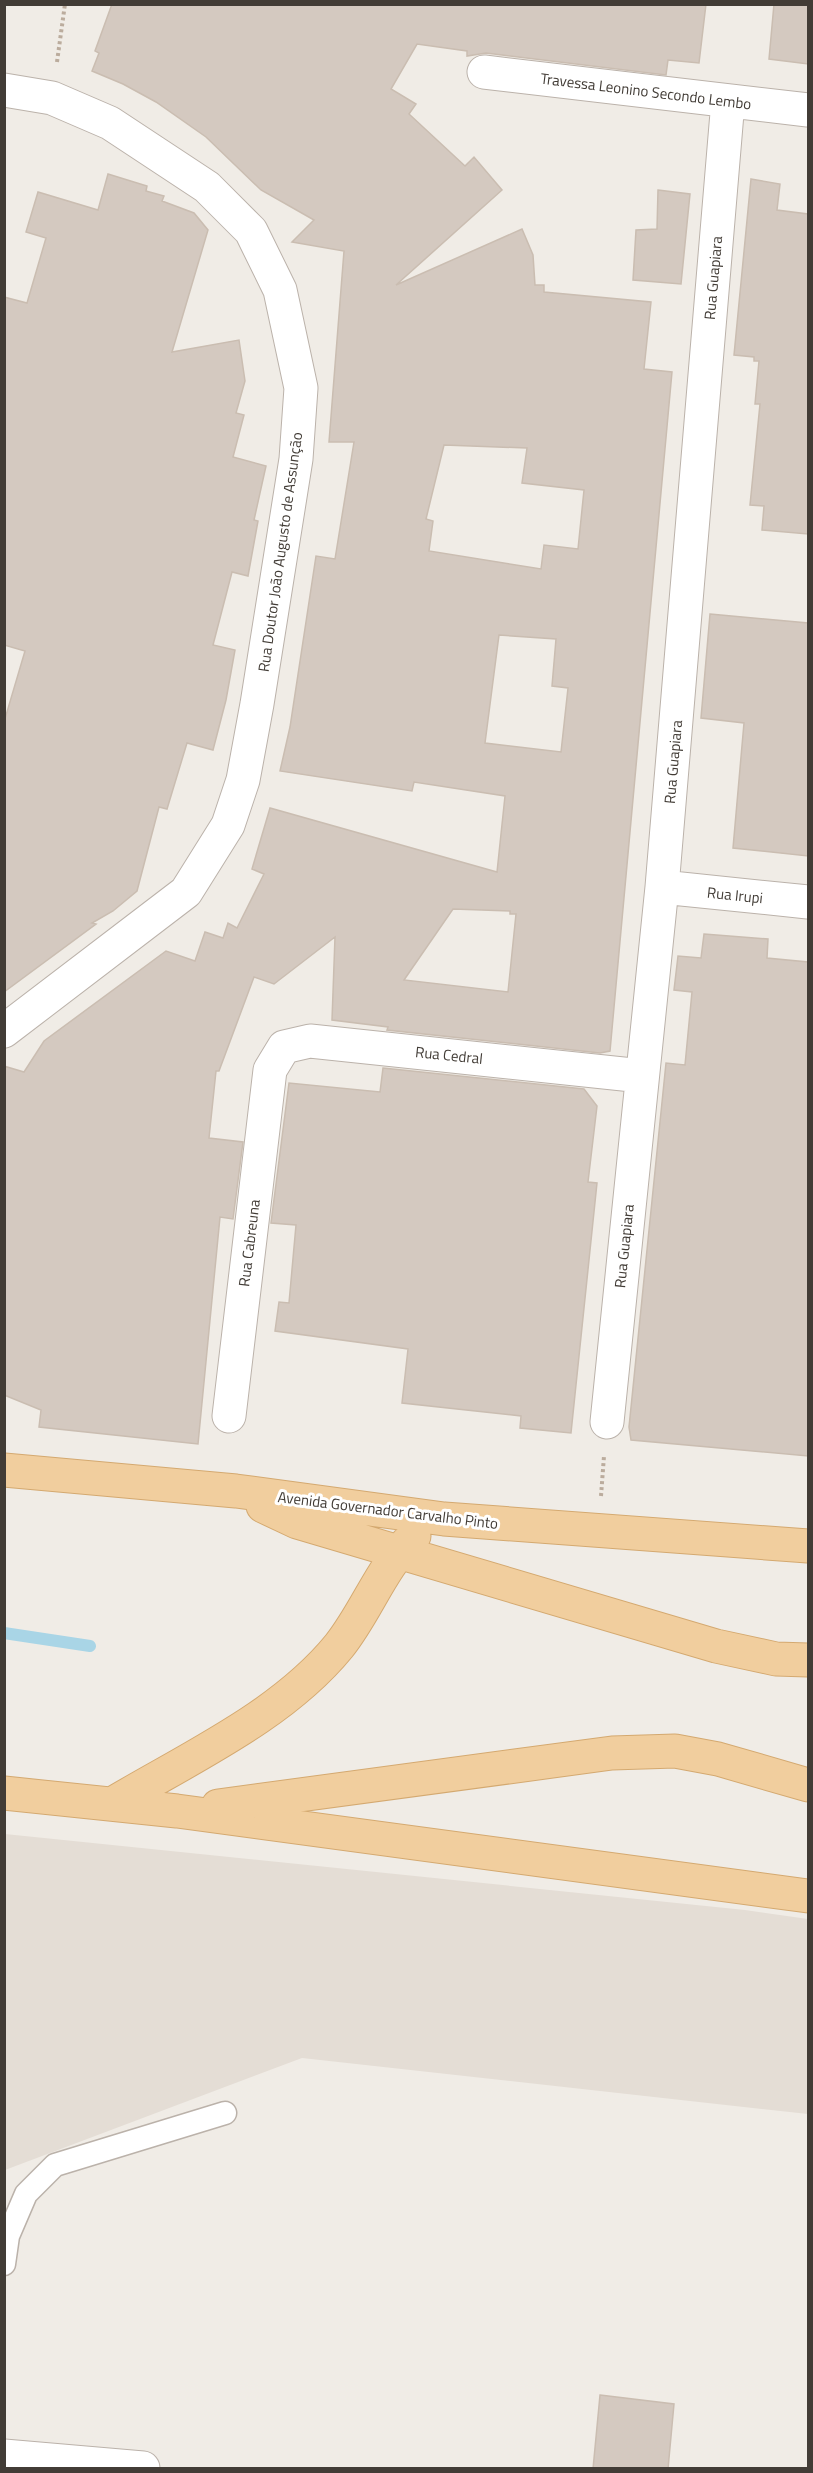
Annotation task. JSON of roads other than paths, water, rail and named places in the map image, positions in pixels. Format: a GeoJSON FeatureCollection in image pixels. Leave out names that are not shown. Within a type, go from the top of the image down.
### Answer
{"type":"FeatureCollection","features":[{"type":"Feature","properties":{"kind":"main road","name":"Avenida Governador Carvalho Pinto"},"geometry":{"type":"LineString","coordinates":[[4,1470],[236,1491],[444,1519],[808,1546]]}},
{"type":"Feature","properties":{"kind":"main road"},"geometry":{"type":"LineString","coordinates":[[236,1491],[297,1522],[716,1646],[776,1659],[808,1660]]}},
{"type":"Feature","properties":{"kind":"main road"},"geometry":{"type":"LineString","coordinates":[[112,1804],[290,1697],[340,1645],[399,1551],[418,1532],[444,1519]]}},
{"type":"Feature","properties":{"kind":"main road"},"geometry":{"type":"LineString","coordinates":[[177,1811],[612,1753],[675,1751],[718,1759],[808,1785]]}},
{"type":"Feature","properties":{"kind":"main road"},"geometry":{"type":"LineString","coordinates":[[4,1793],[177,1811],[808,1896]]}},
{"type":"Feature","properties":{"kind":"street","name":"Travessa Leonino Secondo Lembo"},"geometry":{"type":"LineString","coordinates":[[484,72],[808,110]]}},
{"type":"Feature","properties":{"kind":"street","name":"Rua Doutor João Augusto de Assunção"},"geometry":{"type":"LineString","coordinates":[[4,1031],[186,892],[228,825],[243,780],[257,704],[296,459],[301,388],[280,290],[251,231],[207,187],[110,123],[52,98],[7,98]]}},
{"type":"Feature","properties":{"kind":"street","name":"Rua Guapiara"},"geometry":{"type":"LineString","coordinates":[[607,1422],[662,887],[728,101]]}},
{"type":"Feature","properties":{"kind":"street","name":"Rua Irupi"},"geometry":{"type":"LineString","coordinates":[[662,887],[808,902]]}},
{"type":"Feature","properties":{"kind":"street","name":"Rua Cedral"},"geometry":{"type":"LineString","coordinates":[[270,1070],[284,1047],[310,1041],[642,1076]]}},
{"type":"Feature","properties":{"kind":"street","name":"Rua Cabreuna"},"geometry":{"type":"LineString","coordinates":[[229,1416],[270,1070]]}},
{"type":"Feature","properties":{"kind":"street"},"geometry":{"type":"LineString","coordinates":[[4,2456],[143,2469]]}},
{"type":"Feature","properties":{"kind":"lane"},"geometry":{"type":"LineString","coordinates":[[4,2264],[8,2236],[26,2194],[54,2165],[225,2113]]}},
{"type":"Feature","properties":{"kind":"waterway"},"geometry":{"type":"LineString","coordinates":[[4,1633],[90,1646]]}}]}
